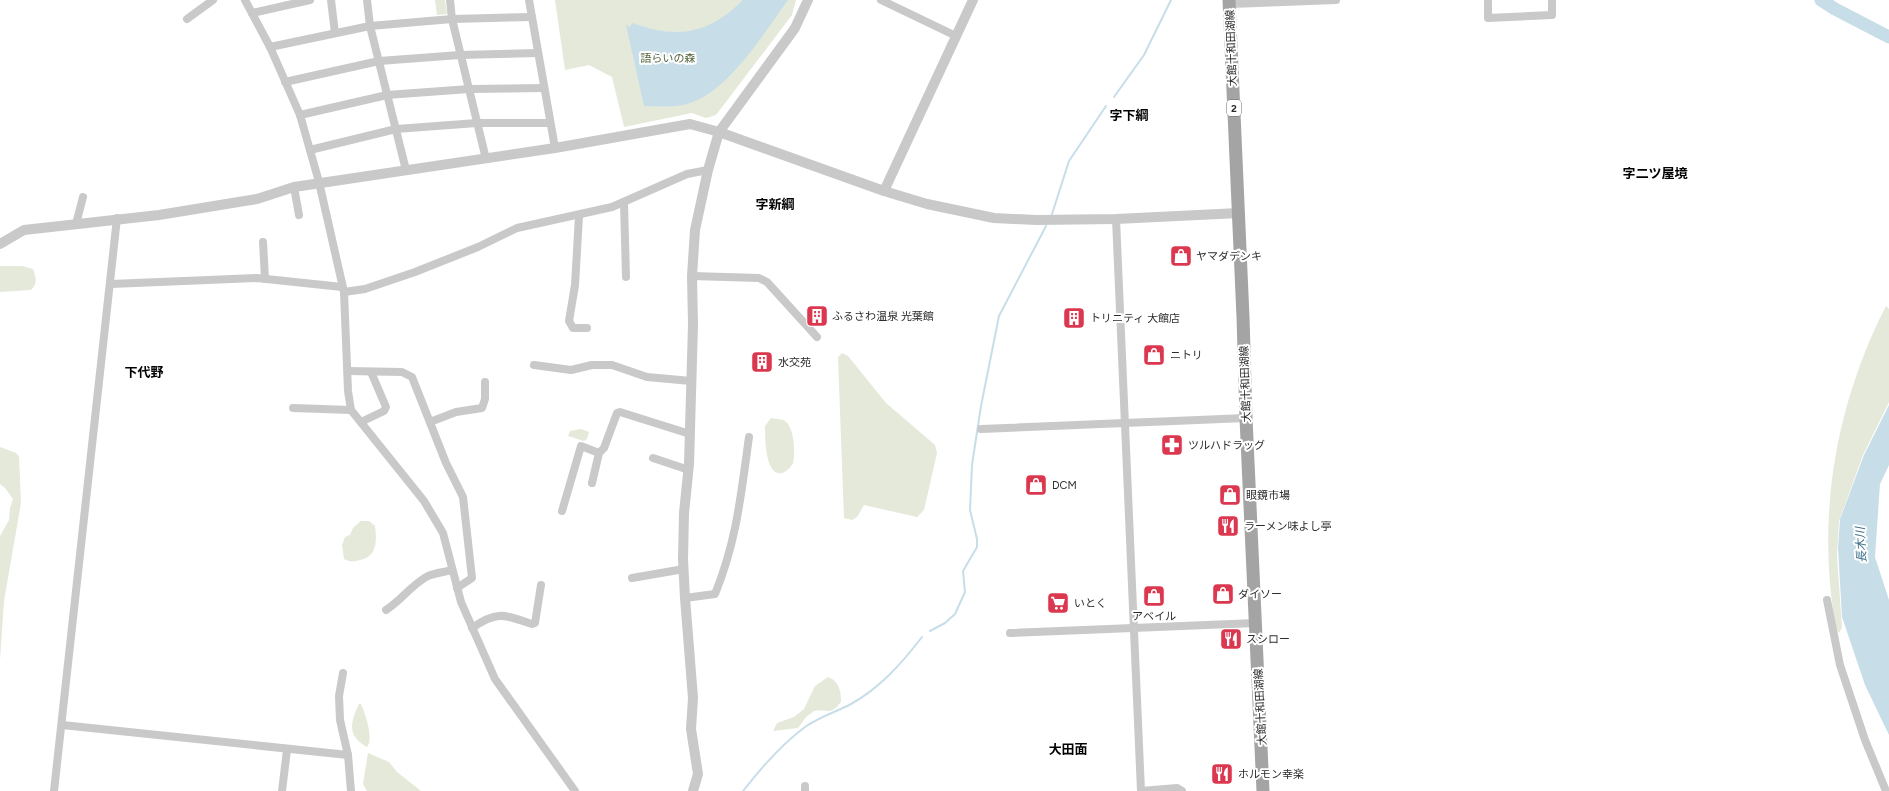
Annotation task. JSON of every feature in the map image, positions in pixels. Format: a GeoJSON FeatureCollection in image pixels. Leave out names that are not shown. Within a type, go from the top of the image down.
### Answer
{"type":"FeatureCollection","features":[{"type":"Feature","properties":{"kind":"main road","name":"大館十和田湖線"},"geometry":{"type":"LineString","coordinates":[[1230,2],[1246,418],[1263,791]]}},
{"type":"Feature","properties":{"kind":"street"},"geometry":{"type":"LineString","coordinates":[[187,19],[212,0]]}},
{"type":"Feature","properties":{"kind":"street"},"geometry":{"type":"LineString","coordinates":[[245,0],[270,47],[300,115],[319,182],[343,290],[351,410],[424,501],[442,533],[461,602],[495,679],[576,791]]}},
{"type":"Feature","properties":{"kind":"street"},"geometry":{"type":"LineString","coordinates":[[252,13],[310,0]]}},
{"type":"Feature","properties":{"kind":"street"},"geometry":{"type":"LineString","coordinates":[[331,0],[335,34]]}},
{"type":"Feature","properties":{"kind":"street"},"geometry":{"type":"LineString","coordinates":[[367,0],[370,26],[406,170]]}},
{"type":"Feature","properties":{"kind":"street"},"geometry":{"type":"LineString","coordinates":[[450,0],[452,19],[460,55],[486,159]]}},
{"type":"Feature","properties":{"kind":"street"},"geometry":{"type":"LineString","coordinates":[[529,0],[555,148]]}},
{"type":"Feature","properties":{"kind":"street"},"geometry":{"type":"LineString","coordinates":[[693,791],[698,774],[691,729],[693,698],[684,598],[684,513],[689,470],[693,324],[692,276],[695,230],[708,170],[719,132],[795,28],[808,0]]}},
{"type":"Feature","properties":{"kind":"street"},"geometry":{"type":"LineString","coordinates":[[881,0],[956,36]]}},
{"type":"Feature","properties":{"kind":"street"},"geometry":{"type":"LineString","coordinates":[[884,191],[973,0]]}},
{"type":"Feature","properties":{"kind":"street"},"geometry":{"type":"LineString","coordinates":[[1230,2],[1336,0]]}},
{"type":"Feature","properties":{"kind":"street"},"geometry":{"type":"LineString","coordinates":[[1488,0],[1488,18],[1552,15],[1552,0]]}},
{"type":"Feature","properties":{"kind":"street"},"geometry":{"type":"LineString","coordinates":[[270,47],[370,26],[452,19],[532,17]]}},
{"type":"Feature","properties":{"kind":"street"},"geometry":{"type":"LineString","coordinates":[[285,82],[379,61],[460,55],[538,53]]}},
{"type":"Feature","properties":{"kind":"street"},"geometry":{"type":"LineString","coordinates":[[300,115],[387,95],[469,89],[544,88]]}},
{"type":"Feature","properties":{"kind":"street"},"geometry":{"type":"LineString","coordinates":[[310,150],[396,129],[477,123],[550,122]]}},
{"type":"Feature","properties":{"kind":"street"},"geometry":{"type":"LineString","coordinates":[[0,244],[24,230],[117,218],[159,215],[257,199],[294,187],[319,182],[486,159],[690,124],[719,132],[884,191],[927,204],[994,218],[1036,220],[1116,219],[1239,213]]}},
{"type":"Feature","properties":{"kind":"street"},"geometry":{"type":"LineString","coordinates":[[110,284],[194,279],[265,279],[343,290],[365,289],[415,272],[478,247],[517,228],[579,216],[624,202],[687,174],[708,170]]}},
{"type":"Feature","properties":{"kind":"street"},"geometry":{"type":"LineString","coordinates":[[294,187],[299,215]]}},
{"type":"Feature","properties":{"kind":"street"},"geometry":{"type":"LineString","coordinates":[[76,224],[82,197]]}},
{"type":"Feature","properties":{"kind":"street"},"geometry":{"type":"LineString","coordinates":[[624,202],[626,277]]}},
{"type":"Feature","properties":{"kind":"street"},"geometry":{"type":"LineString","coordinates":[[579,216],[575,285],[569,322],[573,328],[587,328]]}},
{"type":"Feature","properties":{"kind":"street"},"geometry":{"type":"LineString","coordinates":[[54,791],[117,218]]}},
{"type":"Feature","properties":{"kind":"street"},"geometry":{"type":"LineString","coordinates":[[1116,219],[1141,791],[1177,788],[1182,791]]}},
{"type":"Feature","properties":{"kind":"street"},"geometry":{"type":"LineString","coordinates":[[263,242],[265,279]]}},
{"type":"Feature","properties":{"kind":"street"},"geometry":{"type":"LineString","coordinates":[[692,276],[759,278],[766,282],[817,338]]}},
{"type":"Feature","properties":{"kind":"street"},"geometry":{"type":"LineString","coordinates":[[534,365],[572,370],[592,365],[612,365],[647,377],[691,381]]}},
{"type":"Feature","properties":{"kind":"street"},"geometry":{"type":"LineString","coordinates":[[348,371],[402,372],[412,377],[446,464],[463,497],[472,578],[457,588]]}},
{"type":"Feature","properties":{"kind":"street"},"geometry":{"type":"LineString","coordinates":[[361,422],[384,411],[386,407],[371,372]]}},
{"type":"Feature","properties":{"kind":"street"},"geometry":{"type":"LineString","coordinates":[[430,422],[456,412],[482,408],[485,399],[485,382]]}},
{"type":"Feature","properties":{"kind":"street"},"geometry":{"type":"LineString","coordinates":[[293,408],[351,410]]}},
{"type":"Feature","properties":{"kind":"street"},"geometry":{"type":"LineString","coordinates":[[592,483],[599,452],[604,448],[618,413],[620,412],[690,434]]}},
{"type":"Feature","properties":{"kind":"street"},"geometry":{"type":"LineString","coordinates":[[981,428],[1246,418]]}},
{"type":"Feature","properties":{"kind":"street"},"geometry":{"type":"LineString","coordinates":[[684,598],[715,594],[726,566],[738,522],[749,437]]}},
{"type":"Feature","properties":{"kind":"street"},"geometry":{"type":"LineString","coordinates":[[562,511],[581,446],[599,452]]}},
{"type":"Feature","properties":{"kind":"street"},"geometry":{"type":"LineString","coordinates":[[653,458],[689,470]]}},
{"type":"Feature","properties":{"kind":"street"},"geometry":{"type":"LineString","coordinates":[[632,578],[684,569]]}},
{"type":"Feature","properties":{"kind":"street"},"geometry":{"type":"LineString","coordinates":[[386,610],[395,605],[424,578],[430,575],[452,570]]}},
{"type":"Feature","properties":{"kind":"street"},"geometry":{"type":"LineString","coordinates":[[472,628],[485,618],[494,616],[512,616],[532,624],[535,623],[541,585]]}},
{"type":"Feature","properties":{"kind":"street"},"geometry":{"type":"LineString","coordinates":[[1827,600],[1840,665],[1865,740],[1886,791]]}},
{"type":"Feature","properties":{"kind":"street"},"geometry":{"type":"LineString","coordinates":[[1010,633],[1256,623]]}},
{"type":"Feature","properties":{"kind":"street"},"geometry":{"type":"LineString","coordinates":[[343,673],[339,696],[340,720],[348,755],[351,791]]}},
{"type":"Feature","properties":{"kind":"street"},"geometry":{"type":"LineString","coordinates":[[62,725],[287,750],[348,755]]}},
{"type":"Feature","properties":{"kind":"street"},"geometry":{"type":"LineString","coordinates":[[282,791],[287,750]]}},
{"type":"Feature","properties":{"kind":"green space"},"geometry":{"type":"Polygon","coordinates":[[[435,0],[445,0],[447,14],[437,15],[435,0]]]}},
{"type":"Feature","properties":{"kind":"green space","name":"語らいの森"},"geometry":{"type":"Polygon","coordinates":[[[555,0],[796,0],[792,15],[716,115],[706,118],[692,113],[624,127],[612,77],[589,65],[565,70],[555,0]]]}},
{"type":"Feature","properties":{"kind":"green space"},"geometry":{"type":"Polygon","coordinates":[[[0,266],[22,266],[33,269],[36,278],[35,285],[31,290],[0,292],[0,266]]]}},
{"type":"Feature","properties":{"kind":"green space"},"geometry":{"type":"Polygon","coordinates":[[[1886,306],[1889,309],[1889,402],[1863,455],[1839,521],[1837,556],[1842,628],[1839,633],[1836,629],[1830,587],[1828,546],[1834,463],[1842,423],[1854,383],[1868,344],[1886,306]]]}},
{"type":"Feature","properties":{"kind":"green space"},"geometry":{"type":"Polygon","coordinates":[[[842,353],[848,356],[886,403],[935,445],[937,453],[924,510],[917,517],[864,505],[857,517],[852,520],[844,518],[838,357],[842,353]]]}},
{"type":"Feature","properties":{"kind":"green space"},"geometry":{"type":"Polygon","coordinates":[[[771,418],[783,420],[790,427],[792,433],[794,453],[793,463],[785,472],[782,473],[776,473],[772,469],[767,455],[765,426],[771,418]]]}},
{"type":"Feature","properties":{"kind":"green space"},"geometry":{"type":"Polygon","coordinates":[[[581,429],[589,432],[587,439],[584,441],[568,436],[570,431],[581,429]]]}},
{"type":"Feature","properties":{"kind":"green space"},"geometry":{"type":"Polygon","coordinates":[[[0,447],[16,453],[19,456],[21,503],[4,601],[0,660],[0,536],[9,520],[10,508],[13,499],[0,484],[0,447]]]}},
{"type":"Feature","properties":{"kind":"green space"},"geometry":{"type":"Polygon","coordinates":[[[361,521],[369,521],[375,526],[375,548],[370,556],[366,558],[356,561],[348,561],[344,559],[342,545],[345,537],[350,535],[353,528],[361,521]]]}},
{"type":"Feature","properties":{"kind":"green space"},"geometry":{"type":"Polygon","coordinates":[[[828,677],[835,681],[841,694],[841,702],[834,709],[829,711],[814,711],[806,717],[798,728],[773,731],[777,723],[794,717],[804,709],[815,686],[828,677]]]}},
{"type":"Feature","properties":{"kind":"green space"},"geometry":{"type":"Polygon","coordinates":[[[359,704],[361,704],[365,713],[368,726],[370,738],[367,747],[353,734],[352,723],[359,704]]]}},
{"type":"Feature","properties":{"kind":"green space"},"geometry":{"type":"Polygon","coordinates":[[[368,753],[389,762],[397,772],[421,791],[367,791],[363,784],[368,753]]]}},
{"type":"Feature","properties":{"kind":"water"},"geometry":{"type":"Polygon","coordinates":[[[743,0],[788,0],[744,60],[717,88],[702,98],[687,104],[671,106],[644,106],[626,25],[630,27],[632,23],[664,31],[691,31],[717,21],[743,0]]]}},
{"type":"Feature","properties":{"kind":"water","name":"長木川"},"geometry":{"type":"Polygon","coordinates":[[[1889,405],[1889,465],[1880,484],[1875,557],[1889,600],[1889,735],[1865,685],[1842,617],[1838,548],[1840,519],[1864,455],[1889,405]]]}},
{"type":"Feature","properties":{"kind":"waterway"},"geometry":{"type":"LineString","coordinates":[[1114,97],[1144,55],[1171,0]]}},
{"type":"Feature","properties":{"kind":"waterway"},"geometry":{"type":"LineString","coordinates":[[1821,0],[1835,9],[1889,37]]}},
{"type":"Feature","properties":{"kind":"waterway"},"geometry":{"type":"LineString","coordinates":[[1052,214],[1069,161],[1106,106]]}},
{"type":"Feature","properties":{"kind":"waterway"},"geometry":{"type":"LineString","coordinates":[[930,631],[945,623],[955,614],[965,592],[963,571],[977,547],[977,539],[970,510],[972,465],[981,406],[999,316],[1046,226]]}},
{"type":"Feature","properties":{"kind":"waterway"},"geometry":{"type":"LineString","coordinates":[[743,791],[772,757],[796,734],[810,723],[862,698],[890,674],[922,637]]}},
{"type":"Feature","properties":{"kind":"place","name":"ヤマダデンキ"},"geometry":{"type":"Point","coordinates":[1181,256]}},
{"type":"Feature","properties":{"kind":"place","name":"ふるさわ温泉 光葉館"},"geometry":{"type":"Point","coordinates":[817,316]}},
{"type":"Feature","properties":{"kind":"place","name":"トリニティ 大館店"},"geometry":{"type":"Point","coordinates":[1074,318]}},
{"type":"Feature","properties":{"kind":"place","name":"ニトリ"},"geometry":{"type":"Point","coordinates":[1154,355]}},
{"type":"Feature","properties":{"kind":"place","name":"水交苑"},"geometry":{"type":"Point","coordinates":[762,362]}},
{"type":"Feature","properties":{"kind":"place","name":"ツルハドラッグ"},"geometry":{"type":"Point","coordinates":[1172,445]}},
{"type":"Feature","properties":{"kind":"place","name":"DCM"},"geometry":{"type":"Point","coordinates":[1036,485]}},
{"type":"Feature","properties":{"kind":"place","name":"眼鏡市場"},"geometry":{"type":"Point","coordinates":[1230,495]}},
{"type":"Feature","properties":{"kind":"place","name":"ラーメン味よし亭"},"geometry":{"type":"Point","coordinates":[1228,526]}},
{"type":"Feature","properties":{"kind":"place","name":"ダイソー"},"geometry":{"type":"Point","coordinates":[1223,594]}},
{"type":"Feature","properties":{"kind":"place","name":"アベイル"},"geometry":{"type":"Point","coordinates":[1154,596]}},
{"type":"Feature","properties":{"kind":"place","name":"いとく"},"geometry":{"type":"Point","coordinates":[1058,603]}},
{"type":"Feature","properties":{"kind":"place","name":"スシロー"},"geometry":{"type":"Point","coordinates":[1231,639]}},
{"type":"Feature","properties":{"kind":"place","name":"ホルモン幸楽"},"geometry":{"type":"Point","coordinates":[1222,774]}},
{"type":"Feature","properties":{"kind":"district","name":"字下綱"},"geometry":{"type":"Point","coordinates":[1129,115]}},
{"type":"Feature","properties":{"kind":"district","name":"字二ツ屋境"},"geometry":{"type":"Point","coordinates":[1655,173]}},
{"type":"Feature","properties":{"kind":"district","name":"字新綱"},"geometry":{"type":"Point","coordinates":[775,204]}},
{"type":"Feature","properties":{"kind":"district","name":"下代野"},"geometry":{"type":"Point","coordinates":[144,372]}},
{"type":"Feature","properties":{"kind":"district","name":"大田面"},"geometry":{"type":"Point","coordinates":[1068,749]}}]}
